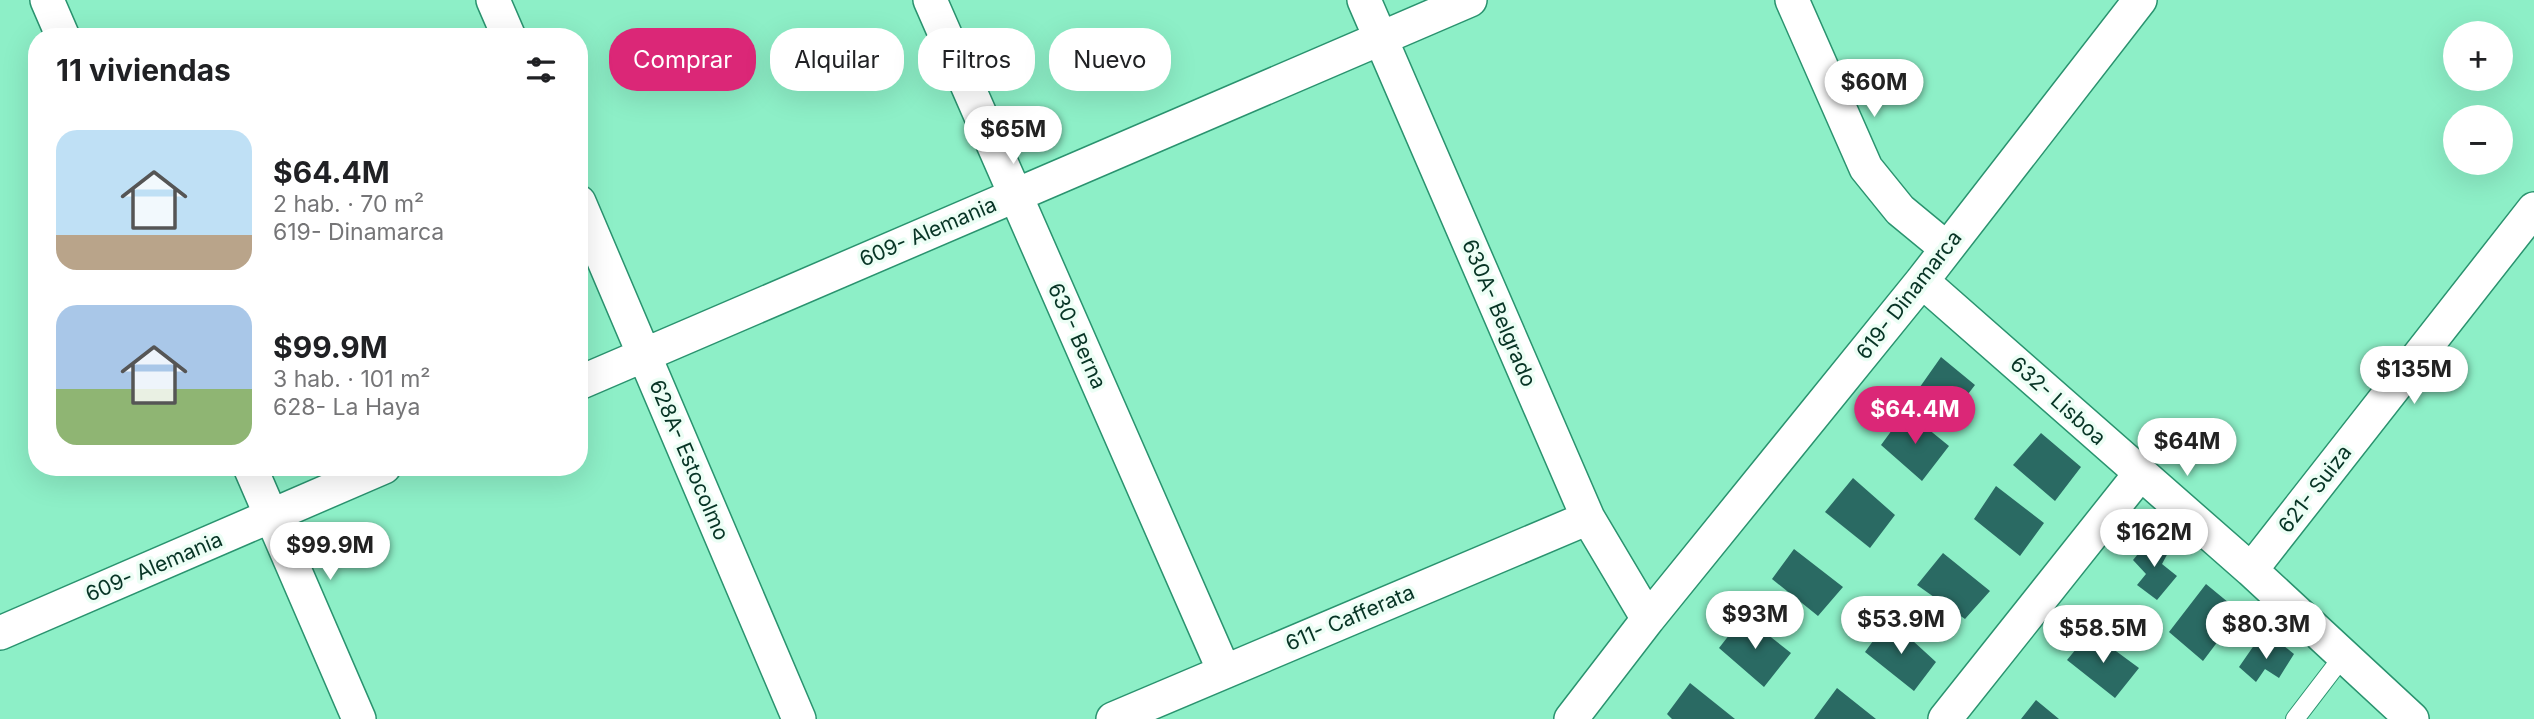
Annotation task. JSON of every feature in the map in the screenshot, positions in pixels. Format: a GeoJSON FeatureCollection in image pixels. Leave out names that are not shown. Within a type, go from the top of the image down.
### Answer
{"type":"FeatureCollection","features":[{"type":"Feature","properties":{"kind":"street"},"geometry":{"type":"LineString","coordinates":[[47,0],[59,28]]}},
{"type":"Feature","properties":{"kind":"street"},"geometry":{"type":"LineString","coordinates":[[493,0],[505,28]]}},
{"type":"Feature","properties":{"kind":"street","name":"630- Berna"},"geometry":{"type":"LineString","coordinates":[[930,0],[1224,671]]}},
{"type":"Feature","properties":{"kind":"street","name":"630A- Belgrado"},"geometry":{"type":"LineString","coordinates":[[1364,0],[1588,518],[1648,619]]}},
{"type":"Feature","properties":{"kind":"street","name":"609- Alemania"},"geometry":{"type":"LineString","coordinates":[[588,379],[1470,0]]}},
{"type":"Feature","properties":{"kind":"street"},"geometry":{"type":"LineString","coordinates":[[1792,0],[1866,168],[1900,210],[1946,248]]}},
{"type":"Feature","properties":{"kind":"street","name":"619- Dinamarca"},"geometry":{"type":"LineString","coordinates":[[1571,719],[1648,619],[1922,281],[2140,0]]}},
{"type":"Feature","properties":{"kind":"street","name":"621- Suiza"},"geometry":{"type":"LineString","coordinates":[[2251,570],[2534,209]]}},
{"type":"Feature","properties":{"kind":"street","name":"628A- Estocolmo"},"geometry":{"type":"LineString","coordinates":[[588,223],[800,719]]}},
{"type":"Feature","properties":{"kind":"street","name":"632- Lisboa"},"geometry":{"type":"LineString","coordinates":[[1922,281],[2251,570],[2412,719]]}},
{"type":"Feature","properties":{"kind":"street"},"geometry":{"type":"LineString","coordinates":[[1945,719],[2140,474]]}},
{"type":"Feature","properties":{"kind":"street"},"geometry":{"type":"LineString","coordinates":[[254,476],[359,719]]}},
{"type":"Feature","properties":{"kind":"street","name":"609- Alemania"},"geometry":{"type":"LineString","coordinates":[[0,633],[363,476]]}},
{"type":"Feature","properties":{"kind":"street","name":"611- Cafferata"},"geometry":{"type":"LineString","coordinates":[[1113,719],[1588,518]]}},
{"type":"Feature","properties":{"kind":"lane"},"geometry":{"type":"LineString","coordinates":[[2295,719],[2343,656]]}},
{"type":"Feature","properties":{"kind":"building"},"geometry":{"type":"Polygon","coordinates":[[[1941,357],[1975,385],[1948,420],[1915,394],[1941,357]]]}},
{"type":"Feature","properties":{"kind":"building"},"geometry":{"type":"Polygon","coordinates":[[[1906,411],[1949,446],[1922,481],[1881,445],[1906,411]]]}},
{"type":"Feature","properties":{"kind":"building"},"geometry":{"type":"Polygon","coordinates":[[[2041,433],[2081,467],[2055,501],[2013,465],[2041,433]]]}},
{"type":"Feature","properties":{"kind":"building"},"geometry":{"type":"Polygon","coordinates":[[[1853,478],[1895,515],[1870,548],[1825,512],[1853,478]]]}},
{"type":"Feature","properties":{"kind":"building"},"geometry":{"type":"Polygon","coordinates":[[[1996,486],[2044,523],[2020,556],[1974,519],[1996,486]]]}},
{"type":"Feature","properties":{"kind":"building"},"geometry":{"type":"Polygon","coordinates":[[[2152,537],[2169,551],[2162,564],[2177,576],[2157,600],[2137,585],[2146,574],[2133,560],[2152,537]]]}},
{"type":"Feature","properties":{"kind":"building"},"geometry":{"type":"Polygon","coordinates":[[[1794,549],[1843,587],[1818,616],[1772,579],[1794,549]]]}},
{"type":"Feature","properties":{"kind":"building"},"geometry":{"type":"Polygon","coordinates":[[[1943,553],[1990,591],[1965,619],[1917,585],[1943,553]]]}},
{"type":"Feature","properties":{"kind":"building"},"geometry":{"type":"Polygon","coordinates":[[[2206,584],[2240,612],[2203,661],[2169,632],[2206,584]]]}},
{"type":"Feature","properties":{"kind":"building"},"geometry":{"type":"Polygon","coordinates":[[[1744,616],[1791,653],[1764,687],[1719,648],[1744,616]]]}},
{"type":"Feature","properties":{"kind":"building"},"geometry":{"type":"Polygon","coordinates":[[[1889,619],[1936,662],[1914,691],[1865,652],[1889,619]]]}},
{"type":"Feature","properties":{"kind":"building"},"geometry":{"type":"Polygon","coordinates":[[[2090,632],[2139,668],[2115,698],[2067,660],[2090,632]]]}},
{"type":"Feature","properties":{"kind":"building"},"geometry":{"type":"Polygon","coordinates":[[[2257,641],[2268,653],[2278,641],[2294,654],[2279,678],[2265,669],[2256,682],[2239,667],[2257,641]]]}},
{"type":"Feature","properties":{"kind":"building"},"geometry":{"type":"Polygon","coordinates":[[[1690,683],[1735,719],[1672,719],[1667,714],[1690,683]]]}},
{"type":"Feature","properties":{"kind":"building"},"geometry":{"type":"Polygon","coordinates":[[[1837,688],[1876,719],[1814,719],[1837,688]]]}},
{"type":"Feature","properties":{"kind":"building"},"geometry":{"type":"Polygon","coordinates":[[[2036,700],[2059,719],[2021,719],[2036,700]]]}}]}
